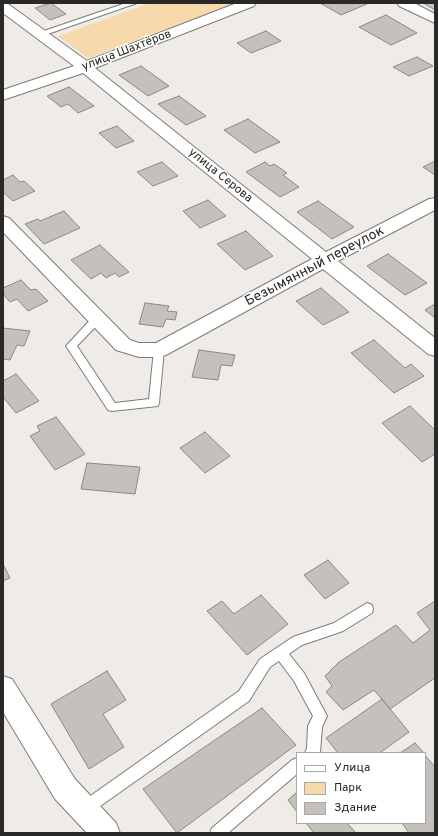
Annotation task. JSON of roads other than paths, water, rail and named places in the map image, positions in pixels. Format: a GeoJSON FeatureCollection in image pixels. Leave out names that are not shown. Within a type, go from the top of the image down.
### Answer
{"type":"FeatureCollection","features":[{"type":"Feature","properties":{"kind":"street","name":"улица Шахтёров"},"geometry":{"type":"LineString","coordinates":[[3,96],[85,67],[249,3]]}},
{"type":"Feature","properties":{"kind":"street"},"geometry":{"type":"LineString","coordinates":[[404,3],[435,20]]}},
{"type":"Feature","properties":{"kind":"street","name":"улица Серова"},"geometry":{"type":"LineString","coordinates":[[3,6],[85,67],[435,349]]}},
{"type":"Feature","properties":{"kind":"street","name":"Безымянный переулок"},"geometry":{"type":"LineString","coordinates":[[159,350],[325,260],[435,203]]}},
{"type":"Feature","properties":{"kind":"street"},"geometry":{"type":"LineString","coordinates":[[3,222],[97,319],[127,346],[139,350],[159,350]]}},
{"type":"Feature","properties":{"kind":"street"},"geometry":{"type":"LineString","coordinates":[[3,688],[65,789],[106,833]]}},
{"type":"Feature","properties":{"kind":"lane"},"geometry":{"type":"LineString","coordinates":[[39,34],[133,3]]}},
{"type":"Feature","properties":{"kind":"lane"},"geometry":{"type":"LineString","coordinates":[[97,319],[71,346],[112,407],[154,403],[159,350]]}},
{"type":"Feature","properties":{"kind":"lane"},"geometry":{"type":"LineString","coordinates":[[84,809],[244,696],[264,663],[298,640],[338,627],[367,609]]}},
{"type":"Feature","properties":{"kind":"lane"},"geometry":{"type":"LineString","coordinates":[[280,653],[299,677],[320,716],[315,726],[314,752]]}},
{"type":"Feature","properties":{"kind":"lane"},"geometry":{"type":"LineString","coordinates":[[217,833],[296,766]]}}]}
